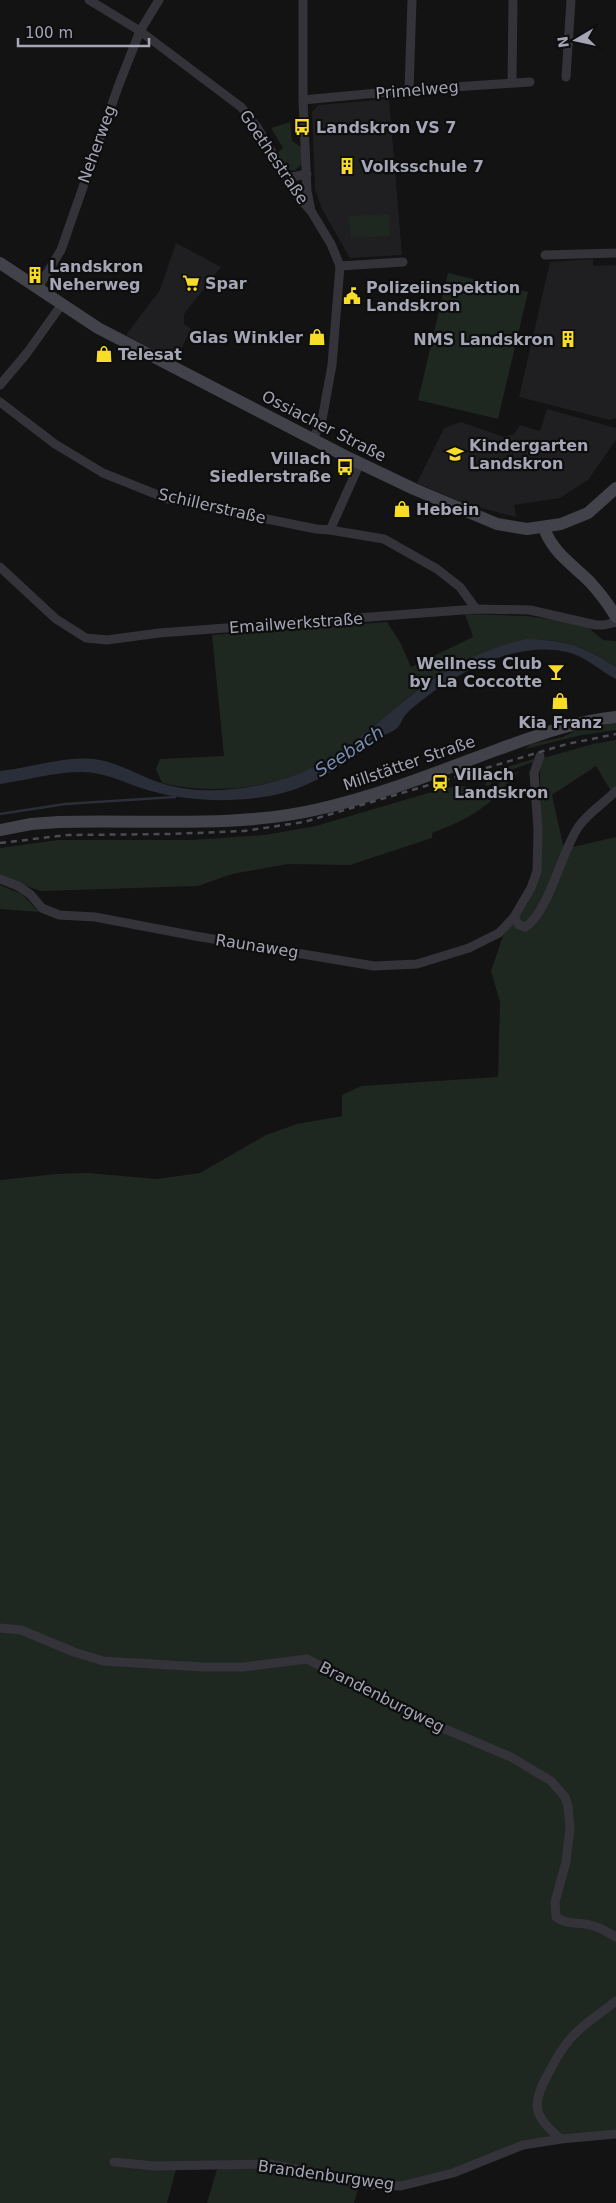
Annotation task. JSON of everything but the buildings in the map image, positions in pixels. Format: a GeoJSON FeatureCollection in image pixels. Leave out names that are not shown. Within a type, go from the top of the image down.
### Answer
{"type":"FeatureCollection","features":[{"type":"Feature","properties":{"kind":"street","name":"Goethestraße"},"geometry":{"type":"LineString","coordinates":[[89,0],[140,31],[241,107],[257,127],[299,198],[311,211],[331,244],[340,266]]}},
{"type":"Feature","properties":{"kind":"street","name":"Neherweg"},"geometry":{"type":"LineString","coordinates":[[38,288],[61,250],[118,87],[140,31],[159,0]]}},
{"type":"Feature","properties":{"kind":"street"},"geometry":{"type":"LineString","coordinates":[[303,0],[303,100],[311,211]]}},
{"type":"Feature","properties":{"kind":"street"},"geometry":{"type":"LineString","coordinates":[[409,90],[412,0]]}},
{"type":"Feature","properties":{"kind":"street"},"geometry":{"type":"LineString","coordinates":[[512,82],[513,0]]}},
{"type":"Feature","properties":{"kind":"street"},"geometry":{"type":"LineString","coordinates":[[566,77],[571,0]]}},
{"type":"Feature","properties":{"kind":"street","name":"Primelweg"},"geometry":{"type":"LineString","coordinates":[[303,100],[409,90],[530,82]]}},
{"type":"Feature","properties":{"kind":"street"},"geometry":{"type":"LineString","coordinates":[[288,178],[307,174]]}},
{"type":"Feature","properties":{"kind":"street"},"geometry":{"type":"LineString","coordinates":[[545,255],[616,253]]}},
{"type":"Feature","properties":{"kind":"street"},"geometry":{"type":"LineString","coordinates":[[313,439],[322,420],[332,365],[340,266],[403,262]]}},
{"type":"Feature","properties":{"kind":"street","name":"Ossiacher Straße"},"geometry":{"type":"LineString","coordinates":[[0,263],[98,328],[360,463],[414,489],[497,524],[527,529],[544,528],[582,517],[616,488]]}},
{"type":"Feature","properties":{"kind":"street"},"geometry":{"type":"LineString","coordinates":[[0,384],[27,353],[62,304]]}},
{"type":"Feature","properties":{"kind":"street","name":"Schillerstraße"},"geometry":{"type":"LineString","coordinates":[[0,402],[49,440],[102,473],[168,499],[316,529],[384,539],[437,568],[460,587],[476,609]]}},
{"type":"Feature","properties":{"kind":"street"},"geometry":{"type":"LineString","coordinates":[[330,530],[360,463]]}},
{"type":"Feature","properties":{"kind":"street"},"geometry":{"type":"LineString","coordinates":[[544,528],[556,552],[589,581],[616,617]]}},
{"type":"Feature","properties":{"kind":"street","name":"Emailwerkstraße"},"geometry":{"type":"LineString","coordinates":[[0,567],[56,619],[86,638],[100,639],[476,609],[530,610],[596,625],[616,622]]}},
{"type":"Feature","properties":{"kind":"street","name":"Millstätter Straße"},"geometry":{"type":"LineString","coordinates":[[0,830],[31,824],[58,822],[253,820],[290,815],[320,809],[393,788],[554,729],[616,717]]}},
{"type":"Feature","properties":{"kind":"street","name":"Raunaweg"},"geometry":{"type":"LineString","coordinates":[[0,879],[18,886],[30,894],[42,908],[59,915],[95,917],[374,966],[417,964],[469,948],[499,933],[514,917],[531,888],[537,871],[538,830],[534,773],[540,756]]}},
{"type":"Feature","properties":{"kind":"street"},"geometry":{"type":"LineString","coordinates":[[514,917],[519,926],[525,927],[532,924],[579,826],[616,791]]}},
{"type":"Feature","properties":{"kind":"street","name":"Brandenburgweg"},"geometry":{"type":"LineString","coordinates":[[0,1628],[21,1630],[74,1652],[103,1660],[243,1667],[307,1659],[431,1723],[511,1757],[551,1781],[565,1797],[568,1806],[570,1828],[566,1862],[555,1902],[556,1917],[564,1923],[588,1924],[616,1936]]}},
{"type":"Feature","properties":{"kind":"street"},"geometry":{"type":"LineString","coordinates":[[561,2139],[544,2125],[537,2110],[538,2093],[561,2050],[579,2030],[616,2001]]}},
{"type":"Feature","properties":{"kind":"street","name":"Brandenburgweg"},"geometry":{"type":"LineString","coordinates":[[114,2162],[162,2166],[270,2164],[372,2185],[401,2186],[453,2173],[523,2145],[616,2134]]}},
{"type":"Feature","properties":{"kind":"shaded area"},"geometry":{"type":"Polygon","coordinates":[[[389,99],[402,255],[350,258],[322,209],[315,189],[312,112],[318,105],[389,99]]]}},
{"type":"Feature","properties":{"kind":"shaded area"},"geometry":{"type":"Polygon","coordinates":[[[290,122],[292,141],[301,147],[301,165],[294,171],[286,169],[277,153],[283,148],[271,128],[290,122]]]}},
{"type":"Feature","properties":{"kind":"shaded area"},"geometry":{"type":"Polygon","coordinates":[[[389,214],[390,236],[351,238],[349,216],[389,214]]]}},
{"type":"Feature","properties":{"kind":"shaded area"},"geometry":{"type":"Polygon","coordinates":[[[176,243],[221,267],[184,314],[184,324],[191,329],[175,361],[126,335],[160,290],[176,243]]]}},
{"type":"Feature","properties":{"kind":"shaded area"},"geometry":{"type":"Polygon","coordinates":[[[593,259],[593,266],[616,265],[616,418],[610,420],[519,397],[550,262],[593,259]]]}},
{"type":"Feature","properties":{"kind":"shaded area"},"geometry":{"type":"Polygon","coordinates":[[[448,273],[528,292],[498,419],[418,400],[448,273]]]}},
{"type":"Feature","properties":{"kind":"shaded area"},"geometry":{"type":"Polygon","coordinates":[[[547,409],[616,428],[616,440],[588,480],[560,498],[514,505],[516,517],[466,504],[417,483],[444,428],[461,422],[504,437],[514,434],[520,425],[540,431],[547,409]]]}},
{"type":"Feature","properties":{"kind":"shaded area"},"geometry":{"type":"Polygon","coordinates":[[[465,614],[527,616],[575,623],[589,628],[603,640],[616,641],[616,667],[584,649],[552,640],[520,642],[503,646],[464,662],[431,680],[356,741],[324,762],[306,771],[271,782],[234,788],[198,788],[162,783],[156,769],[160,759],[224,756],[212,635],[387,622],[401,644],[411,667],[473,637],[465,614]]]}},
{"type":"Feature","properties":{"kind":"shaded area"},"geometry":{"type":"Polygon","coordinates":[[[616,722],[616,730],[582,735],[525,749],[531,744],[563,737],[579,729],[616,722]]]}},
{"type":"Feature","properties":{"kind":"shaded area"},"geometry":{"type":"Polygon","coordinates":[[[616,740],[616,787],[611,791],[596,766],[552,795],[564,849],[616,837],[616,2134],[541,2143],[406,2183],[359,2186],[354,2203],[207,2203],[218,2166],[177,2166],[167,2203],[0,2203],[0,1180],[87,1173],[157,1179],[200,1173],[266,1135],[297,1124],[342,1116],[342,1095],[361,1086],[498,1077],[500,1002],[491,971],[504,933],[527,904],[541,869],[540,768],[543,758],[593,744],[616,740]]]}},
{"type":"Feature","properties":{"kind":"shaded area"},"geometry":{"type":"Polygon","coordinates":[[[537,758],[536,761],[508,771],[488,786],[485,785],[490,772],[537,758]]]}},
{"type":"Feature","properties":{"kind":"shaded area"},"geometry":{"type":"Polygon","coordinates":[[[521,771],[482,808],[458,822],[432,833],[432,838],[350,865],[288,864],[232,874],[198,886],[41,891],[0,877],[0,848],[58,840],[192,840],[265,835],[316,826],[442,789],[460,786],[468,787],[476,792],[489,790],[513,774],[521,771]]]}},
{"type":"Feature","properties":{"kind":"shaded area"},"geometry":{"type":"Polygon","coordinates":[[[0,885],[22,894],[39,912],[0,909],[0,885]]]}},
{"type":"Feature","properties":{"kind":"water","name":"Seebach"},"geometry":{"type":"Polygon","coordinates":[[[527,639],[553,641],[584,649],[616,667],[616,679],[586,660],[567,652],[546,649],[503,656],[481,664],[440,687],[407,713],[396,729],[329,773],[296,789],[262,797],[223,800],[185,798],[151,791],[109,776],[82,772],[51,775],[0,784],[0,771],[70,759],[102,760],[161,783],[191,789],[224,790],[257,786],[287,778],[308,770],[346,748],[412,694],[452,667],[489,650],[527,639]]]}},
{"type":"Feature","properties":{"kind":"waterway"},"geometry":{"type":"LineString","coordinates":[[0,814],[65,804],[175,797]]}},
{"type":"Feature","properties":{"kind":"railway"},"geometry":{"type":"LineString","coordinates":[[0,843],[67,835],[244,831],[304,822],[567,744],[616,734]]}},
{"type":"Feature","properties":{"kind":"place","name":"Landskron VS 7"},"geometry":{"type":"Point","coordinates":[302,127]}},
{"type":"Feature","properties":{"kind":"place","name":"Volksschule 7"},"geometry":{"type":"Point","coordinates":[347,166]}},
{"type":"Feature","properties":{"kind":"place","name":"Landskron Neherweg"},"geometry":{"type":"Point","coordinates":[35,275]}},
{"type":"Feature","properties":{"kind":"place","name":"Spar"},"geometry":{"type":"Point","coordinates":[191,283]}},
{"type":"Feature","properties":{"kind":"place","name":"Polizeiinspektion Landskron"},"geometry":{"type":"Point","coordinates":[352,296]}},
{"type":"Feature","properties":{"kind":"place","name":"Glas Winkler"},"geometry":{"type":"Point","coordinates":[317,337]}},
{"type":"Feature","properties":{"kind":"place","name":"NMS Landskron"},"geometry":{"type":"Point","coordinates":[568,339]}},
{"type":"Feature","properties":{"kind":"place","name":"Telesat"},"geometry":{"type":"Point","coordinates":[104,354]}},
{"type":"Feature","properties":{"kind":"place","name":"Kindergarten Landskron"},"geometry":{"type":"Point","coordinates":[455,454]}},
{"type":"Feature","properties":{"kind":"place","name":"Villach Siedlerstraße"},"geometry":{"type":"Point","coordinates":[345,467]}},
{"type":"Feature","properties":{"kind":"place","name":"Hebein"},"geometry":{"type":"Point","coordinates":[402,509]}},
{"type":"Feature","properties":{"kind":"place","name":"Wellness Club by La Coccotte"},"geometry":{"type":"Point","coordinates":[556,672]}},
{"type":"Feature","properties":{"kind":"place","name":"Kia Franz"},"geometry":{"type":"Point","coordinates":[560,701]}},
{"type":"Feature","properties":{"kind":"place","name":"Villach Landskron"},"geometry":{"type":"Point","coordinates":[440,783]}}]}
